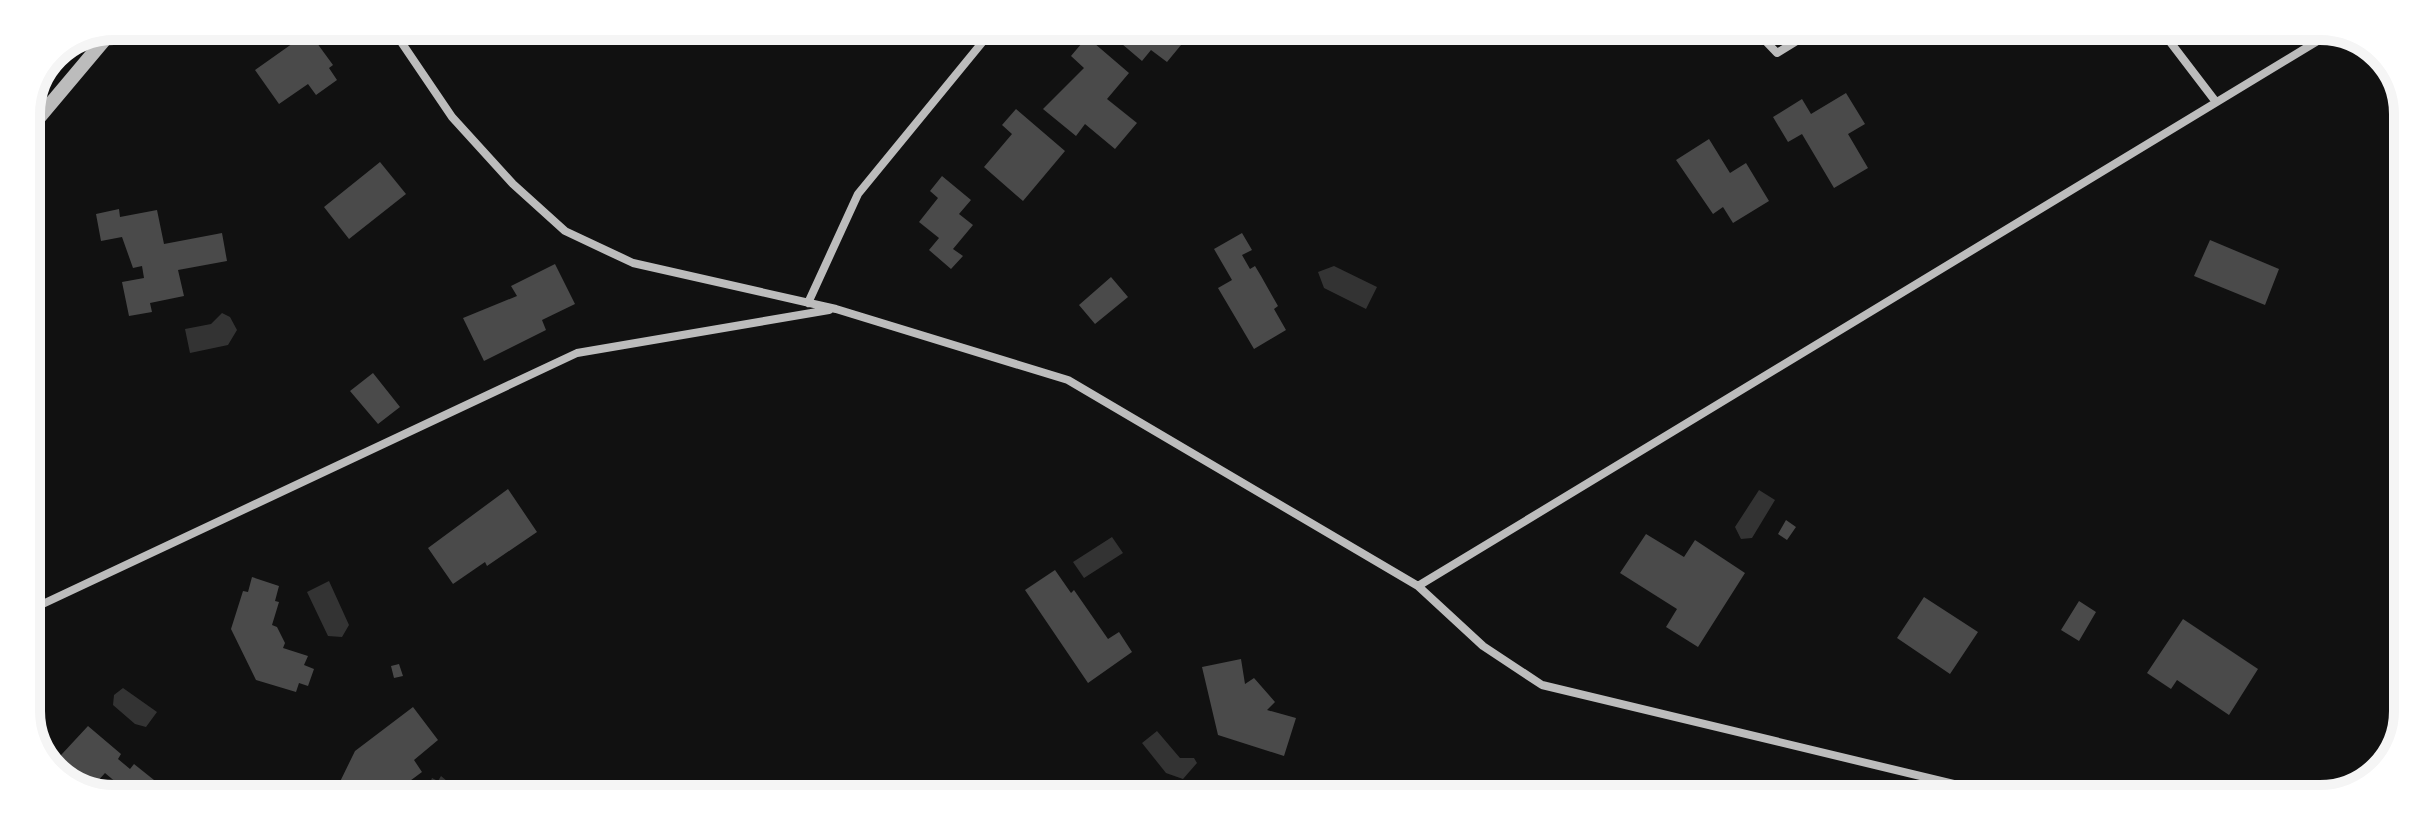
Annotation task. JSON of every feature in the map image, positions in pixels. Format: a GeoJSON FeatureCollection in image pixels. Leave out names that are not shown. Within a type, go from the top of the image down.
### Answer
{"type":"FeatureCollection","features":[{"type":"Feature","properties":{"kind":"street"},"geometry":{"type":"LineString","coordinates":[[400,40],[452,117],[513,184],[565,231],[633,263],[836,309],[1068,380],[1418,586],[1483,646],[1542,685],[1958,785]]}},
{"type":"Feature","properties":{"kind":"street"},"geometry":{"type":"LineString","coordinates":[[808,303],[858,194],[984,40]]}},
{"type":"Feature","properties":{"kind":"street"},"geometry":{"type":"LineString","coordinates":[[1765,40],[1777,53],[1798,40]]}},
{"type":"Feature","properties":{"kind":"street"},"geometry":{"type":"LineString","coordinates":[[2169,40],[2216,102]]}},
{"type":"Feature","properties":{"kind":"street"},"geometry":{"type":"LineString","coordinates":[[1418,586],[2319,40]]}},
{"type":"Feature","properties":{"kind":"street"},"geometry":{"type":"LineString","coordinates":[[40,116],[104,41]]}},
{"type":"Feature","properties":{"kind":"street"},"geometry":{"type":"LineString","coordinates":[[40,605],[577,353],[836,309]]}},
{"type":"Feature","properties":{"kind":"shaded area"},"geometry":{"type":"Polygon","coordinates":[[[1334,266],[1377,287],[1366,309],[1324,288],[1318,272],[1334,266]]]}},
{"type":"Feature","properties":{"kind":"shaded area"},"geometry":{"type":"Polygon","coordinates":[[[222,313],[230,317],[237,330],[228,345],[190,353],[185,329],[211,324],[222,313]]]}},
{"type":"Feature","properties":{"kind":"shaded area"},"geometry":{"type":"Polygon","coordinates":[[[1759,490],[1775,500],[1752,538],[1741,539],[1735,527],[1759,490]]]}},
{"type":"Feature","properties":{"kind":"shaded area"},"geometry":{"type":"Polygon","coordinates":[[[1112,537],[1123,553],[1084,578],[1073,562],[1112,537]]]}},
{"type":"Feature","properties":{"kind":"shaded area"},"geometry":{"type":"Polygon","coordinates":[[[329,581],[349,625],[342,637],[328,636],[307,592],[329,581]]]}},
{"type":"Feature","properties":{"kind":"shaded area"},"geometry":{"type":"Polygon","coordinates":[[[123,688],[157,712],[146,727],[135,724],[113,705],[114,695],[123,688]]]}},
{"type":"Feature","properties":{"kind":"shaded area"},"geometry":{"type":"Polygon","coordinates":[[[1157,731],[1180,758],[1194,758],[1197,763],[1183,779],[1166,773],[1142,743],[1157,731]]]}},
{"type":"Feature","properties":{"kind":"shaded area"},"geometry":{"type":"Polygon","coordinates":[[[441,776],[452,785],[429,785],[432,778],[438,781],[441,776]]]}},
{"type":"Feature","properties":{"kind":"building"},"geometry":{"type":"Polygon","coordinates":[[[315,40],[333,65],[329,68],[337,80],[316,95],[308,84],[279,104],[255,70],[296,41],[315,40]]]}},
{"type":"Feature","properties":{"kind":"building"},"geometry":{"type":"Polygon","coordinates":[[[1084,40],[1090,40],[1129,73],[1107,99],[1137,123],[1115,149],[1085,124],[1076,136],[1043,109],[1084,68],[1071,56],[1084,40]]]}},
{"type":"Feature","properties":{"kind":"building"},"geometry":{"type":"Polygon","coordinates":[[[1117,40],[1185,40],[1167,62],[1151,50],[1142,61],[1117,40]]]}},
{"type":"Feature","properties":{"kind":"building"},"geometry":{"type":"Polygon","coordinates":[[[1846,93],[1865,124],[1848,134],[1868,168],[1834,188],[1802,134],[1788,142],[1773,117],[1802,99],[1811,114],[1846,93]]]}},
{"type":"Feature","properties":{"kind":"building"},"geometry":{"type":"Polygon","coordinates":[[[1016,109],[1065,151],[1023,201],[984,167],[1012,134],[1002,125],[1016,109]]]}},
{"type":"Feature","properties":{"kind":"building"},"geometry":{"type":"Polygon","coordinates":[[[1709,139],[1730,173],[1746,163],[1769,201],[1733,223],[1723,207],[1713,214],[1676,160],[1709,139]]]}},
{"type":"Feature","properties":{"kind":"building"},"geometry":{"type":"Polygon","coordinates":[[[380,162],[406,194],[349,239],[324,207],[380,162]]]}},
{"type":"Feature","properties":{"kind":"building"},"geometry":{"type":"Polygon","coordinates":[[[942,176],[971,200],[959,214],[973,225],[953,249],[963,256],[951,269],[929,250],[939,238],[919,222],[938,198],[930,191],[942,176]]]}},
{"type":"Feature","properties":{"kind":"building"},"geometry":{"type":"Polygon","coordinates":[[[119,209],[120,217],[157,210],[164,244],[222,233],[227,261],[178,270],[184,296],[150,303],[152,312],[129,316],[122,282],[144,278],[142,266],[133,268],[122,237],[101,241],[96,214],[119,209]]]}},
{"type":"Feature","properties":{"kind":"building"},"geometry":{"type":"Polygon","coordinates":[[[1242,233],[1252,250],[1242,255],[1250,269],[1255,266],[1261,276],[1278,306],[1274,309],[1286,330],[1254,349],[1218,288],[1232,280],[1214,249],[1242,233]]]}},
{"type":"Feature","properties":{"kind":"building"},"geometry":{"type":"Polygon","coordinates":[[[2210,240],[2279,269],[2265,305],[2194,276],[2210,240]]]}},
{"type":"Feature","properties":{"kind":"building"},"geometry":{"type":"Polygon","coordinates":[[[555,264],[575,304],[542,320],[546,330],[484,361],[463,318],[517,296],[511,286],[555,264]]]}},
{"type":"Feature","properties":{"kind":"building"},"geometry":{"type":"Polygon","coordinates":[[[1111,277],[1128,297],[1095,324],[1079,305],[1111,277]]]}},
{"type":"Feature","properties":{"kind":"building"},"geometry":{"type":"Polygon","coordinates":[[[373,373],[400,407],[378,424],[350,391],[373,373]]]}},
{"type":"Feature","properties":{"kind":"building"},"geometry":{"type":"Polygon","coordinates":[[[508,489],[537,532],[487,566],[485,562],[453,584],[428,548],[508,489]]]}},
{"type":"Feature","properties":{"kind":"building"},"geometry":{"type":"Polygon","coordinates":[[[1786,520],[1796,527],[1787,540],[1778,534],[1786,520]]]}},
{"type":"Feature","properties":{"kind":"building"},"geometry":{"type":"Polygon","coordinates":[[[1646,534],[1684,557],[1695,540],[1745,573],[1698,647],[1666,627],[1677,609],[1620,573],[1646,534]]]}},
{"type":"Feature","properties":{"kind":"building"},"geometry":{"type":"Polygon","coordinates":[[[1055,570],[1071,593],[1074,590],[1108,639],[1119,632],[1132,652],[1088,683],[1025,590],[1055,570]]]}},
{"type":"Feature","properties":{"kind":"building"},"geometry":{"type":"Polygon","coordinates":[[[252,577],[279,586],[275,601],[279,602],[272,625],[277,627],[285,643],[283,648],[308,656],[304,665],[314,669],[308,686],[299,683],[296,692],[256,680],[231,629],[243,591],[248,592],[252,577]]]}},
{"type":"Feature","properties":{"kind":"building"},"geometry":{"type":"Polygon","coordinates":[[[1924,597],[1978,632],[1950,674],[1897,638],[1924,597]]]}},
{"type":"Feature","properties":{"kind":"building"},"geometry":{"type":"Polygon","coordinates":[[[2079,601],[2096,612],[2079,641],[2061,630],[2079,601]]]}},
{"type":"Feature","properties":{"kind":"building"},"geometry":{"type":"Polygon","coordinates":[[[2183,619],[2258,669],[2229,715],[2177,680],[2171,689],[2147,673],[2183,619]]]}},
{"type":"Feature","properties":{"kind":"building"},"geometry":{"type":"Polygon","coordinates":[[[1241,659],[1245,684],[1254,678],[1275,702],[1267,710],[1296,718],[1284,756],[1218,735],[1202,667],[1241,659]]]}},
{"type":"Feature","properties":{"kind":"building"},"geometry":{"type":"Polygon","coordinates":[[[399,664],[403,676],[394,678],[391,666],[399,664]]]}},
{"type":"Feature","properties":{"kind":"building"},"geometry":{"type":"Polygon","coordinates":[[[413,707],[438,740],[414,760],[422,772],[404,785],[390,785],[387,781],[385,785],[338,785],[355,751],[413,707]]]}},
{"type":"Feature","properties":{"kind":"building"},"geometry":{"type":"Polygon","coordinates":[[[88,726],[121,754],[118,759],[130,769],[134,764],[159,784],[117,785],[105,773],[97,782],[91,781],[69,770],[58,759],[88,726]]]}}]}
